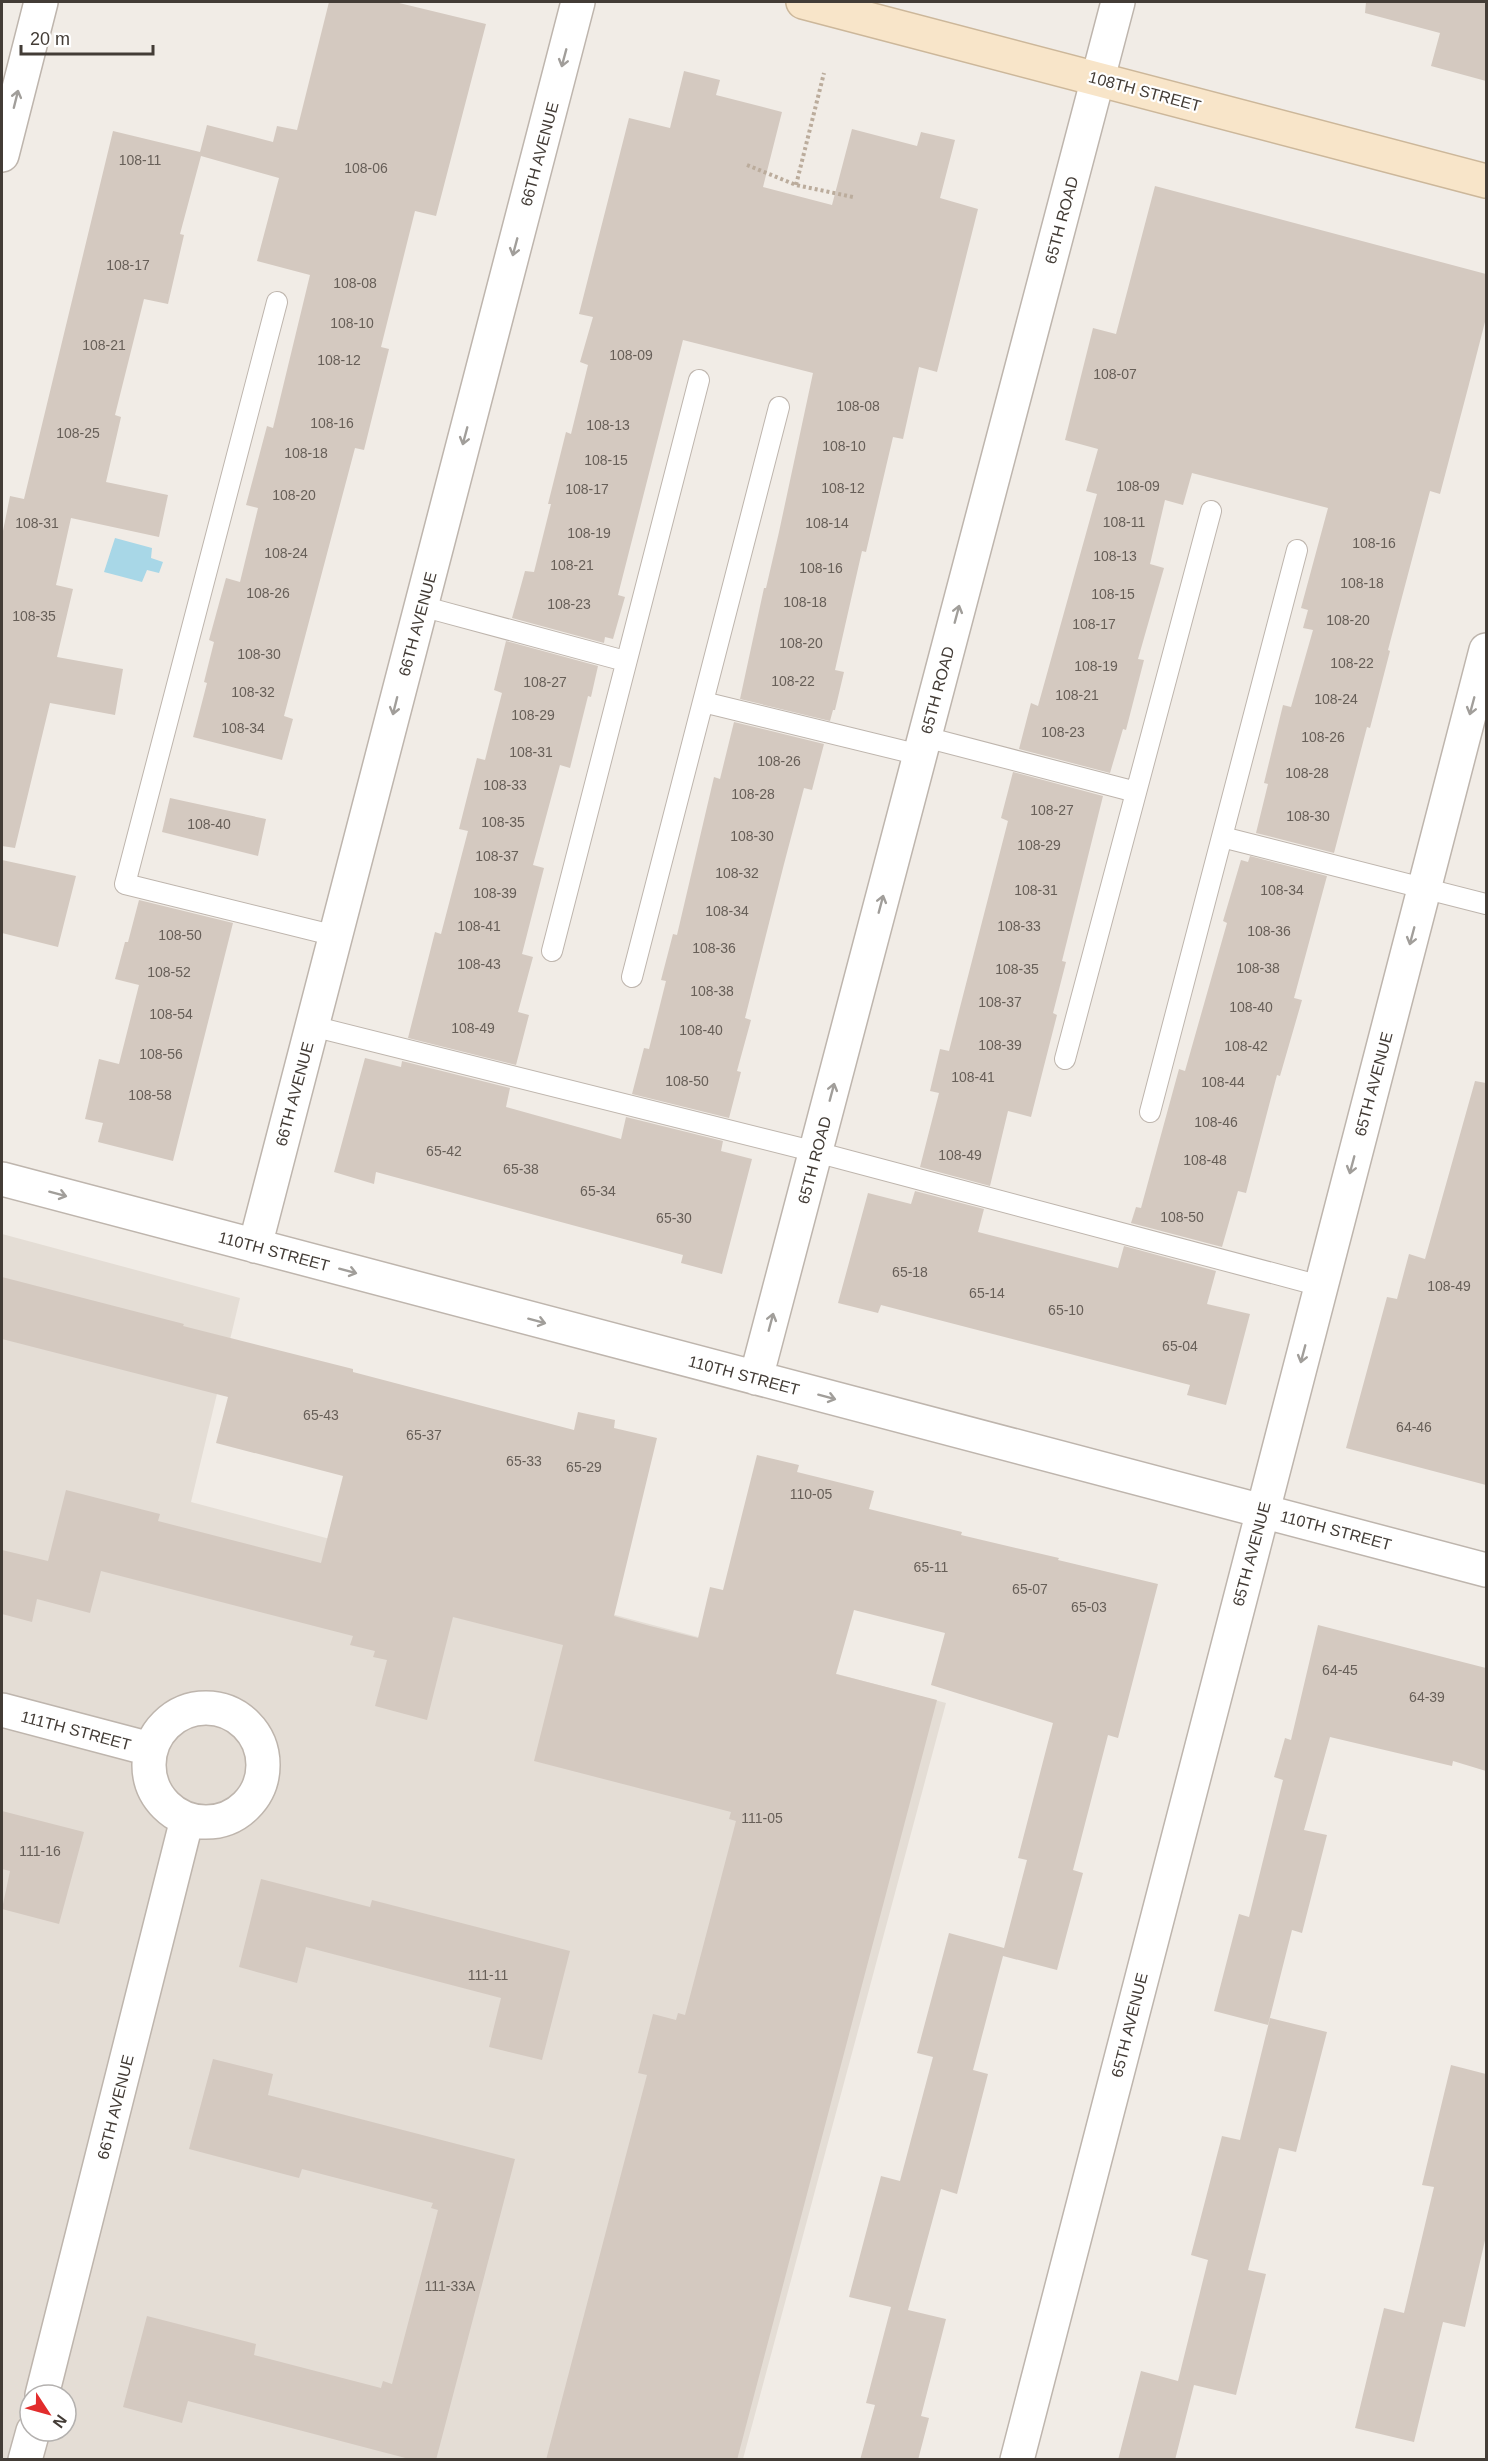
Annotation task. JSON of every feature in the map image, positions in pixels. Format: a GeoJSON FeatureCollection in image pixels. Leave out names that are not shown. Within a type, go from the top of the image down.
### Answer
{"type":"FeatureCollection","features":[{"type":"Feature","properties":{"kind":"main road","name":"108TH STREET"},"geometry":{"type":"LineString","coordinates":[[803,2],[1486,181]]}},
{"type":"Feature","properties":{"kind":"street"},"geometry":{"type":"LineString","coordinates":[[2,155],[41,2]]}},
{"type":"Feature","properties":{"kind":"street","name":"66TH AVENUE"},"geometry":{"type":"LineString","coordinates":[[255,1246],[578,2]]}},
{"type":"Feature","properties":{"kind":"street","name":"65TH ROAD"},"geometry":{"type":"LineString","coordinates":[[756,1378],[1118,2]]}},
{"type":"Feature","properties":{"kind":"street","name":"65TH AVENUE"},"geometry":{"type":"LineString","coordinates":[[1017,2460],[1486,650]]}},
{"type":"Feature","properties":{"kind":"street","name":"110TH STREET"},"geometry":{"type":"LineString","coordinates":[[2,1179],[1486,1570]]}},
{"type":"Feature","properties":{"kind":"street"},"geometry":{"type":"LineString","coordinates":[[210,1707],[228,1712],[245,1723],[256,1738],[263,1757],[262,1776],[249,1802],[225,1819],[207,1822],[187,1819],[171,1811],[159,1799],[151,1784],[148,1766],[150,1749],[159,1732],[173,1718],[190,1710],[210,1707]]}},
{"type":"Feature","properties":{"kind":"street","name":"111TH STREET"},"geometry":{"type":"LineString","coordinates":[[2,1710],[150,1749]]}},
{"type":"Feature","properties":{"kind":"street","name":"66TH AVENUE"},"geometry":{"type":"LineString","coordinates":[[45,2383],[187,1819]]}},
{"type":"Feature","properties":{"kind":"street"},"geometry":{"type":"LineString","coordinates":[[25,2460],[30,2443]]}},
{"type":"Feature","properties":{"kind":"lane"},"geometry":{"type":"LineString","coordinates":[[277,302],[125,884],[336,936]]}},
{"type":"Feature","properties":{"kind":"lane"},"geometry":{"type":"LineString","coordinates":[[552,951],[699,380]]}},
{"type":"Feature","properties":{"kind":"lane"},"geometry":{"type":"LineString","coordinates":[[632,976],[779,407]]}},
{"type":"Feature","properties":{"kind":"lane"},"geometry":{"type":"LineString","coordinates":[[1065,1059],[1211,511]]}},
{"type":"Feature","properties":{"kind":"lane"},"geometry":{"type":"LineString","coordinates":[[1150,1113],[1297,550]]}},
{"type":"Feature","properties":{"kind":"lane"},"geometry":{"type":"LineString","coordinates":[[421,606],[625,661]]}},
{"type":"Feature","properties":{"kind":"lane"},"geometry":{"type":"LineString","coordinates":[[703,702],[1137,792]]}},
{"type":"Feature","properties":{"kind":"lane"},"geometry":{"type":"LineString","coordinates":[[1222,837],[1486,904]]}},
{"type":"Feature","properties":{"kind":"lane"},"geometry":{"type":"LineString","coordinates":[[312,1026],[816,1152],[1321,1286]]}},
{"type":"Feature","properties":{"kind":"path"},"geometry":{"type":"LineString","coordinates":[[795,186],[824,73]]}},
{"type":"Feature","properties":{"kind":"path"},"geometry":{"type":"LineString","coordinates":[[747,165],[795,186],[853,197]]}},
{"type":"Feature","properties":{"kind":"shaded area"},"geometry":{"type":"Polygon","coordinates":[[[2,1234],[240,1298],[191,1502],[946,1703],[743,2459],[2,2460],[2,1234]]]}},
{"type":"Feature","properties":{"kind":"water"},"geometry":{"type":"Polygon","coordinates":[[[115,538],[152,548],[151,558],[163,562],[159,573],[147,570],[142,582],[104,572],[115,538]]]}},
{"type":"Feature","properties":{"kind":"building"},"geometry":{"type":"Polygon","coordinates":[[[329,2],[395,2],[486,24],[436,216],[415,211],[381,347],[389,349],[364,450],[355,448],[284,716],[293,719],[282,760],[193,737],[207,683],[204,682],[214,642],[209,640],[226,578],[240,582],[258,508],[246,505],[267,426],[273,428],[310,275],[257,261],[279,178],[201,156],[180,234],[184,235],[168,304],[144,299],[115,415],[121,417],[106,482],[168,495],[159,537],[71,518],[56,585],[73,589],[57,657],[123,669],[115,715],[50,703],[15,848],[2,846],[2,536],[10,496],[24,499],[113,131],[200,152],[207,125],[273,142],[277,126],[297,130],[329,2]]]}},
{"type":"Feature","properties":{"kind":"building"},"geometry":{"type":"Polygon","coordinates":[[[1366,2],[1486,2],[1486,81],[1431,66],[1440,33],[1365,13],[1366,2]]]}},
{"type":"Feature","properties":{"kind":"building"},"geometry":{"type":"Polygon","coordinates":[[[684,71],[720,80],[716,95],[782,112],[763,187],[832,205],[852,129],[917,146],[921,132],[955,140],[940,198],[978,209],[937,372],[919,367],[903,439],[893,437],[866,552],[862,551],[835,670],[844,672],[830,721],[740,699],[813,373],[683,340],[618,595],[625,597],[613,639],[605,637],[604,643],[512,618],[525,571],[534,572],[566,432],[571,434],[588,365],[580,362],[593,317],[579,314],[629,118],[670,128],[684,71]]]}},
{"type":"Feature","properties":{"kind":"building"},"geometry":{"type":"Polygon","coordinates":[[[1155,186],[1486,274],[1486,318],[1468,388],[1440,494],[1430,491],[1370,728],[1367,727],[1334,853],[1256,833],[1268,784],[1264,783],[1283,705],[1291,707],[1313,630],[1303,628],[1308,610],[1301,608],[1328,508],[1192,473],[1183,505],[1165,500],[1150,564],[1164,568],[1138,659],[1144,660],[1126,730],[1123,729],[1110,773],[1019,749],[1031,703],[1038,706],[1097,494],[1086,491],[1098,449],[1065,440],[1093,328],[1116,334],[1155,186]]]}},
{"type":"Feature","properties":{"kind":"building"},"geometry":{"type":"Polygon","coordinates":[[[506,641],[598,666],[570,768],[560,765],[533,865],[544,868],[522,954],[533,957],[518,1012],[529,1015],[516,1065],[408,1038],[435,932],[441,934],[468,831],[459,829],[477,758],[485,760],[502,693],[494,690],[506,641]]]}},
{"type":"Feature","properties":{"kind":"building"},"geometry":{"type":"Polygon","coordinates":[[[734,722],[824,744],[812,790],[804,788],[784,864],[745,1018],[751,1020],[737,1071],[741,1072],[729,1118],[632,1094],[644,1048],[649,1049],[666,981],[661,980],[673,934],[677,935],[714,777],[720,779],[734,722]]]}},
{"type":"Feature","properties":{"kind":"building"},"geometry":{"type":"Polygon","coordinates":[[[1013,772],[1103,796],[1062,961],[1066,962],[1053,1013],[1057,1015],[1031,1117],[1008,1111],[990,1186],[920,1167],[939,1093],[930,1091],[940,1049],[949,1051],[1008,821],[1001,818],[1013,772]]]}},
{"type":"Feature","properties":{"kind":"building"},"geometry":{"type":"Polygon","coordinates":[[[170,798],[266,819],[258,856],[162,832],[170,798]]]}},
{"type":"Feature","properties":{"kind":"building"},"geometry":{"type":"Polygon","coordinates":[[[1250,856],[1327,876],[1294,998],[1302,1000],[1280,1076],[1277,1075],[1246,1193],[1238,1191],[1222,1247],[1131,1223],[1136,1207],[1141,1208],[1179,1069],[1185,1071],[1227,923],[1223,921],[1241,860],[1248,862],[1250,856]]]}},
{"type":"Feature","properties":{"kind":"building"},"geometry":{"type":"Polygon","coordinates":[[[2,860],[76,876],[58,947],[2,933],[2,860]]]}},
{"type":"Feature","properties":{"kind":"building"},"geometry":{"type":"Polygon","coordinates":[[[139,900],[233,923],[173,1161],[98,1142],[103,1123],[85,1119],[99,1059],[119,1064],[139,985],[115,979],[139,900]]]}},
{"type":"Feature","properties":{"kind":"building"},"geometry":{"type":"Polygon","coordinates":[[[365,1058],[401,1067],[402,1061],[510,1088],[506,1107],[621,1139],[626,1117],[723,1141],[721,1151],[752,1159],[722,1274],[681,1263],[683,1255],[376,1172],[374,1184],[334,1172],[365,1058]]]}},
{"type":"Feature","properties":{"kind":"building"},"geometry":{"type":"Polygon","coordinates":[[[1475,1081],[1486,1083],[1486,1485],[1346,1448],[1387,1297],[1397,1299],[1409,1254],[1425,1259],[1475,1081]]]}},
{"type":"Feature","properties":{"kind":"building"},"geometry":{"type":"Polygon","coordinates":[[[915,1191],[984,1209],[978,1232],[1118,1268],[1124,1246],[1216,1271],[1207,1304],[1250,1314],[1226,1405],[1187,1395],[1190,1385],[881,1305],[878,1313],[838,1303],[868,1193],[911,1204],[915,1191]]]}},
{"type":"Feature","properties":{"kind":"building"},"geometry":{"type":"Polygon","coordinates":[[[2,1277],[353,1369],[353,1372],[574,1430],[578,1412],[615,1420],[614,1428],[657,1438],[614,1616],[650,1626],[698,1638],[710,1587],[723,1590],[757,1455],[799,1465],[797,1472],[874,1491],[869,1509],[962,1532],[961,1535],[1158,1584],[1118,1738],[1108,1735],[1073,1870],[1083,1873],[1057,1970],[1003,1956],[973,2070],[988,2074],[957,2194],[941,2189],[908,2310],[946,2319],[921,2416],[929,2418],[918,2460],[860,2460],[875,2405],[866,2403],[891,2307],[849,2297],[881,2176],[900,2181],[933,2057],[917,2053],[949,1933],[1004,1948],[1027,1860],[1018,1858],[1053,1723],[931,1685],[945,1633],[854,1610],[836,1674],[937,1700],[737,2460],[546,2460],[647,2075],[638,2073],[653,2014],[676,2020],[678,2013],[685,2015],[736,1821],[729,1819],[731,1812],[534,1761],[563,1645],[453,1617],[427,1720],[375,1706],[387,1660],[373,1657],[375,1651],[350,1645],[353,1636],[101,1571],[90,1613],[37,1599],[32,1622],[2,1614],[2,1550],[48,1561],[66,1490],[160,1514],[158,1521],[321,1563],[343,1476],[216,1443],[228,1397],[2,1339],[2,1277]]]}},
{"type":"Feature","properties":{"kind":"building"},"geometry":{"type":"Polygon","coordinates":[[[1318,1625],[1486,1668],[1486,1771],[1453,1761],[1452,1766],[1330,1737],[1304,1830],[1327,1835],[1302,1933],[1292,1930],[1268,2025],[1214,2011],[1239,1914],[1249,1917],[1283,1780],[1274,1777],[1285,1738],[1291,1740],[1318,1625]]]}},
{"type":"Feature","properties":{"kind":"building"},"geometry":{"type":"Polygon","coordinates":[[[2,1811],[84,1832],[59,1924],[2,1909],[10,1871],[2,1869],[2,1811]]]}},
{"type":"Feature","properties":{"kind":"building"},"geometry":{"type":"Polygon","coordinates":[[[261,1879],[370,1907],[372,1900],[570,1951],[542,2060],[489,2047],[501,1998],[306,1947],[297,1983],[239,1967],[261,1879]]]}},
{"type":"Feature","properties":{"kind":"building"},"geometry":{"type":"Polygon","coordinates":[[[1270,2018],[1327,2032],[1296,2152],[1279,2148],[1248,2270],[1266,2274],[1236,2395],[1194,2385],[1175,2460],[1118,2460],[1141,2371],[1178,2381],[1208,2260],[1191,2255],[1222,2136],[1240,2140],[1270,2018]]]}},
{"type":"Feature","properties":{"kind":"building"},"geometry":{"type":"Polygon","coordinates":[[[213,2059],[273,2074],[268,2095],[515,2159],[436,2460],[413,2460],[188,2401],[182,2423],[123,2407],[147,2316],[256,2344],[254,2355],[381,2388],[383,2381],[392,2384],[438,2210],[431,2208],[433,2203],[302,2169],[299,2178],[189,2149],[213,2059]]]}},
{"type":"Feature","properties":{"kind":"building"},"geometry":{"type":"Polygon","coordinates":[[[1451,2065],[1486,2074],[1486,2236],[1465,2327],[1443,2322],[1414,2442],[1355,2428],[1384,2308],[1404,2313],[1434,2187],[1422,2185],[1451,2065]]]}}]}
